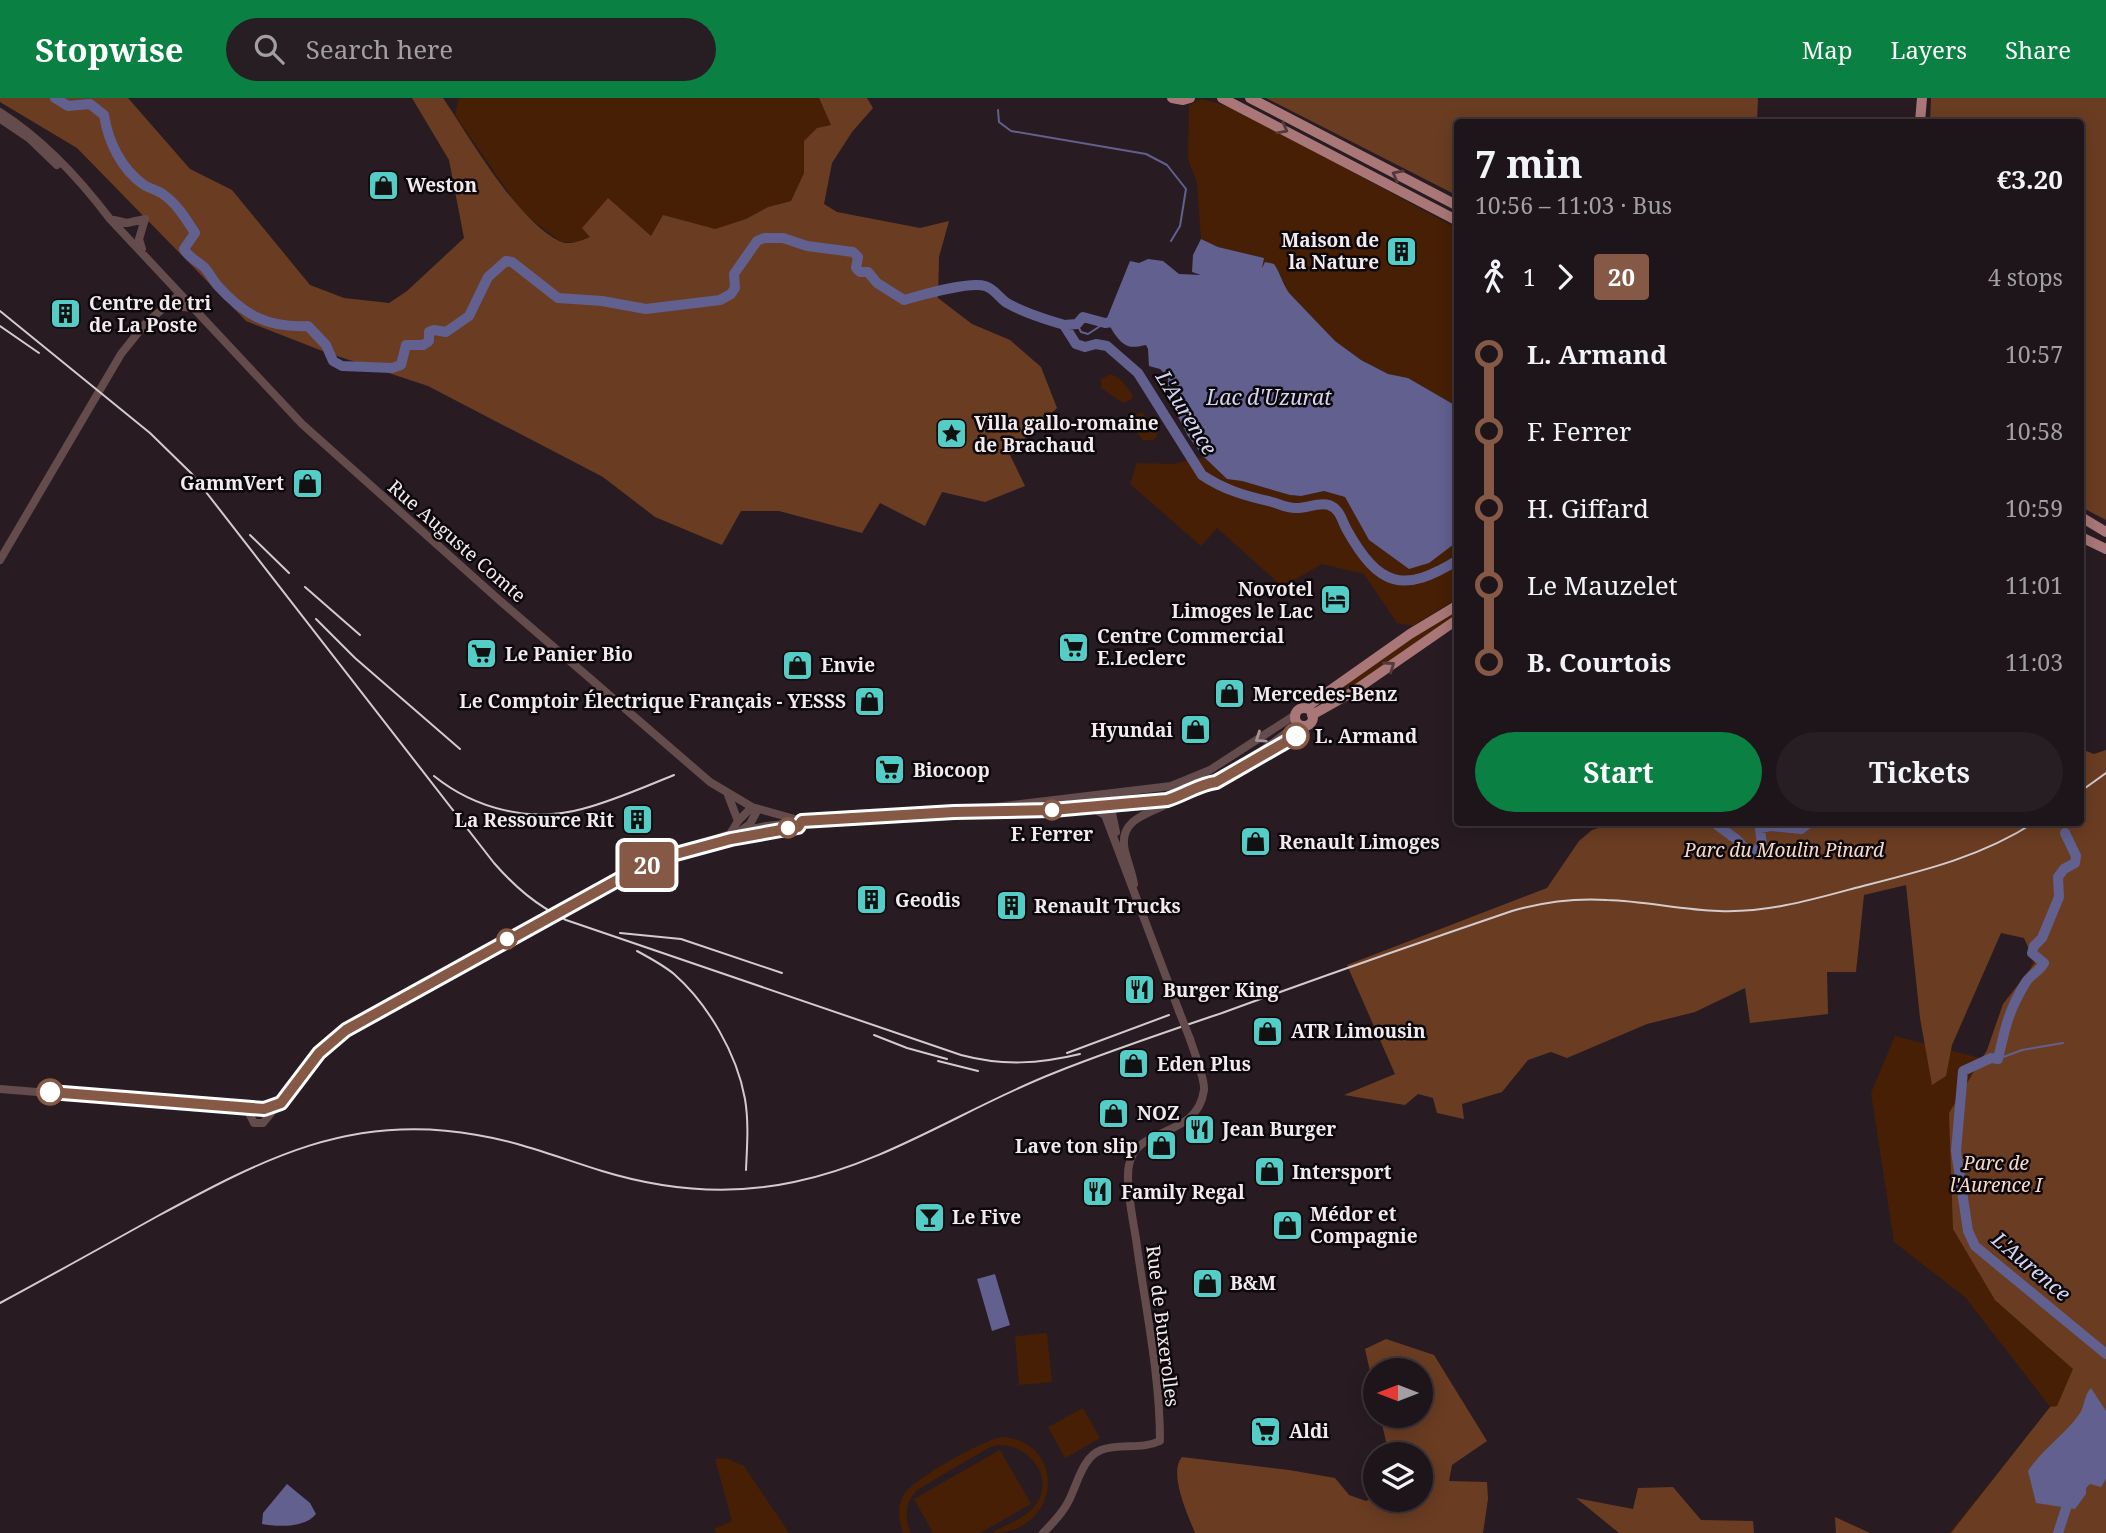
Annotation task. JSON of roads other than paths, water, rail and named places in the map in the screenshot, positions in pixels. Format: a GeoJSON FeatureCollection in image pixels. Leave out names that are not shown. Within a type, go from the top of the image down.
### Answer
{"type":"FeatureCollection","features":[{"type":"Feature","properties":{"kind":"main road"},"geometry":{"type":"LineString","coordinates":[[1172,98],[1191,98]]}},
{"type":"Feature","properties":{"kind":"main road"},"geometry":{"type":"LineString","coordinates":[[1222,98],[1454,218]]}},
{"type":"Feature","properties":{"kind":"main road"},"geometry":{"type":"LineString","coordinates":[[1250,98],[1454,204]]}},
{"type":"Feature","properties":{"kind":"main road"},"geometry":{"type":"LineString","coordinates":[[1920,119],[1924,98]]}},
{"type":"Feature","properties":{"kind":"main road"},"geometry":{"type":"LineString","coordinates":[[1924,98],[1925,119]]}},
{"type":"Feature","properties":{"kind":"main road"},"geometry":{"type":"LineString","coordinates":[[2084,519],[2106,534]]}},
{"type":"Feature","properties":{"kind":"main road"},"geometry":{"type":"LineString","coordinates":[[2084,525],[2106,534]]}},
{"type":"Feature","properties":{"kind":"main road"},"geometry":{"type":"LineString","coordinates":[[2084,539],[2106,549]]}},
{"type":"Feature","properties":{"kind":"main road"},"geometry":{"type":"LineString","coordinates":[[1309,711],[1410,634],[1454,607]]}},
{"type":"Feature","properties":{"kind":"main road"},"geometry":{"type":"LineString","coordinates":[[1309,711],[1309,724],[1304,726],[1296,720],[1297,710],[1309,711],[1350,693],[1454,622]]}},
{"type":"Feature","properties":{"kind":"street"},"geometry":{"type":"LineString","coordinates":[[0,112],[34,135],[97,200],[103,210]]}},
{"type":"Feature","properties":{"kind":"street"},"geometry":{"type":"LineString","coordinates":[[0,118],[30,139],[92,203],[103,210]]}},
{"type":"Feature","properties":{"kind":"street","name":"Rue Auguste Comte"},"geometry":{"type":"LineString","coordinates":[[103,210],[302,424],[647,728],[728,795],[755,808],[802,821]]}},
{"type":"Feature","properties":{"kind":"street"},"geometry":{"type":"LineString","coordinates":[[110,219],[127,223],[145,219],[139,239],[145,255]]}},
{"type":"Feature","properties":{"kind":"street"},"geometry":{"type":"LineString","coordinates":[[163,309],[169,293],[165,278]]}},
{"type":"Feature","properties":{"kind":"street"},"geometry":{"type":"LineString","coordinates":[[0,560],[121,354],[145,324],[180,294]]}},
{"type":"Feature","properties":{"kind":"street"},"geometry":{"type":"LineString","coordinates":[[163,309],[173,306],[194,308]]}},
{"type":"Feature","properties":{"kind":"street"},"geometry":{"type":"LineString","coordinates":[[954,812],[1171,786],[1210,770],[1296,720]]}},
{"type":"Feature","properties":{"kind":"street"},"geometry":{"type":"LineString","coordinates":[[1136,901],[1124,850],[1124,833],[1129,825],[1138,817],[1172,803],[1235,767],[1296,720]]}},
{"type":"Feature","properties":{"kind":"street"},"geometry":{"type":"LineString","coordinates":[[1102,793],[1110,806],[1117,846]]}},
{"type":"Feature","properties":{"kind":"street"},"geometry":{"type":"LineString","coordinates":[[1079,808],[1102,793]]}},
{"type":"Feature","properties":{"kind":"street"},"geometry":{"type":"LineString","coordinates":[[728,795],[738,821]]}},
{"type":"Feature","properties":{"kind":"street"},"geometry":{"type":"LineString","coordinates":[[266,1112],[281,1103],[319,1053],[346,1030],[544,919],[651,863],[693,846],[733,834],[802,821],[1110,806],[1167,800],[1183,795]]}},
{"type":"Feature","properties":{"kind":"street"},"geometry":{"type":"LineString","coordinates":[[1089,807],[1105,815],[1136,901]]}},
{"type":"Feature","properties":{"kind":"street"},"geometry":{"type":"LineString","coordinates":[[733,834],[738,821],[755,808]]}},
{"type":"Feature","properties":{"kind":"street"},"geometry":{"type":"LineString","coordinates":[[733,834],[750,824],[755,808]]}},
{"type":"Feature","properties":{"kind":"street","name":"Rue de Buxerolles"},"geometry":{"type":"LineString","coordinates":[[1043,1533],[1059,1518],[1087,1462],[1093,1456],[1101,1450],[1148,1446],[1160,1441],[1129,1164],[1140,1144],[1188,1121],[1197,1108],[1204,1089],[1190,1039],[1136,901]]}},
{"type":"Feature","properties":{"kind":"street"},"geometry":{"type":"LineString","coordinates":[[0,1089],[250,1111],[258,1107],[266,1112]]}},
{"type":"Feature","properties":{"kind":"street"},"geometry":{"type":"LineString","coordinates":[[250,1111],[252,1121],[258,1124],[265,1122],[266,1112]]}},
{"type":"Feature","properties":{"kind":"water","name":"Lac d'Uzurat"},"geometry":{"type":"Polygon","coordinates":[[[1201,239],[1218,247],[1264,258],[1262,268],[1265,262],[1274,264],[1290,294],[1335,341],[1361,360],[1388,374],[1408,378],[1454,405],[1454,544],[1429,563],[1409,569],[1369,540],[1345,497],[1324,491],[1301,496],[1290,495],[1227,479],[1204,457],[1188,436],[1168,397],[1168,377],[1160,369],[1149,366],[1146,345],[1132,347],[1121,342],[1107,318],[1130,261],[1163,261],[1179,274],[1201,275],[1192,272],[1193,255],[1201,239]]]}},
{"type":"Feature","properties":{"kind":"water"},"geometry":{"type":"Polygon","coordinates":[[[995,1274],[1010,1325],[992,1331],[977,1279],[995,1274]]]}},
{"type":"Feature","properties":{"kind":"water"},"geometry":{"type":"Polygon","coordinates":[[[2091,1388],[2106,1411],[2106,1479],[2101,1487],[2090,1484],[2075,1509],[2036,1503],[2028,1471],[2074,1421],[2091,1388]]]}},
{"type":"Feature","properties":{"kind":"water"},"geometry":{"type":"Polygon","coordinates":[[[287,1484],[310,1503],[316,1514],[298,1524],[262,1524],[263,1513],[287,1484]]]}},
{"type":"Feature","properties":{"kind":"waterway","name":"L'Aurence"},"geometry":{"type":"LineString","coordinates":[[55,98],[68,106],[90,104],[104,115],[112,144],[122,163],[136,178],[164,195],[181,212],[195,233],[184,249],[204,267],[227,295],[247,312],[268,322],[308,326],[326,345],[333,361],[342,366],[392,368],[401,365],[406,345],[423,345],[429,341],[429,332],[446,332],[469,316],[488,277],[506,261],[512,262],[558,298],[602,301],[646,309],[720,300],[731,294],[735,288],[734,274],[757,241],[764,238],[783,238],[807,246],[853,252],[858,257],[856,268],[860,272],[868,272],[877,283],[904,300],[957,287],[978,285],[992,289],[1014,307],[1064,325],[1076,344],[1085,347],[1096,344],[1107,346],[1138,373],[1202,475],[1236,492],[1287,507],[1301,508],[1321,504],[1333,507],[1370,564],[1382,574],[1394,579],[1422,578],[1454,562]]}},
{"type":"Feature","properties":{"kind":"waterway"},"geometry":{"type":"LineString","coordinates":[[998,110],[999,122],[1011,131],[1146,154],[1167,165],[1186,189],[1180,226],[1171,241]]}},
{"type":"Feature","properties":{"kind":"waterway"},"geometry":{"type":"LineString","coordinates":[[1064,325],[1077,324],[1083,317],[1105,323],[1120,321]]}},
{"type":"Feature","properties":{"kind":"waterway"},"geometry":{"type":"LineString","coordinates":[[1077,324],[1081,332],[1088,334],[1105,323]]}},
{"type":"Feature","properties":{"kind":"waterway","name":"L'Aurence"},"geometry":{"type":"LineString","coordinates":[[1718,826],[1750,854],[1762,846],[1760,828],[1771,826]]}},
{"type":"Feature","properties":{"kind":"waterway","name":"L'Aurence"},"geometry":{"type":"LineString","coordinates":[[1771,826],[1801,829],[1805,826]]}},
{"type":"Feature","properties":{"kind":"waterway","name":"L'Aurence"},"geometry":{"type":"LineString","coordinates":[[2065,833],[2076,856],[2075,863],[2064,869],[2058,877],[2059,897],[2042,938],[2034,946],[2032,953],[2044,963],[2028,979],[2015,1001],[1998,1059],[1991,1058],[1963,1071],[1956,1151],[1968,1231],[1975,1246],[2106,1354]]}},
{"type":"Feature","properties":{"kind":"waterway"},"geometry":{"type":"LineString","coordinates":[[1998,1059],[2022,1050],[2063,1043]]}},
{"type":"Feature","properties":{"kind":"waterway","name":"L'Aurence"},"geometry":{"type":"LineString","coordinates":[[2058,1533],[2070,1496]]}},
{"type":"Feature","properties":{"kind":"railway"},"geometry":{"type":"LineString","coordinates":[[0,311],[150,433],[192,474],[494,863],[536,902],[566,920],[961,1055],[991,1061],[1020,1062],[1080,1054]]}},
{"type":"Feature","properties":{"kind":"railway"},"geometry":{"type":"LineString","coordinates":[[0,326],[39,353]]}},
{"type":"Feature","properties":{"kind":"railway"},"geometry":{"type":"LineString","coordinates":[[250,535],[289,573]]}},
{"type":"Feature","properties":{"kind":"railway"},"geometry":{"type":"LineString","coordinates":[[305,587],[360,635]]}},
{"type":"Feature","properties":{"kind":"railway"},"geometry":{"type":"LineString","coordinates":[[316,619],[355,658],[460,749]]}},
{"type":"Feature","properties":{"kind":"railway"},"geometry":{"type":"LineString","coordinates":[[2084,789],[2106,773]]}},
{"type":"Feature","properties":{"kind":"railway"},"geometry":{"type":"LineString","coordinates":[[434,776],[485,805],[543,814],[563,813],[594,806],[674,775]]}},
{"type":"Feature","properties":{"kind":"railway"},"geometry":{"type":"LineString","coordinates":[[0,1303],[234,1176],[309,1146],[348,1136],[389,1130],[431,1130],[477,1135],[524,1146],[625,1178],[673,1187],[721,1190],[794,1182],[862,1162],[1075,1065],[1512,911],[1547,903],[1583,900],[1719,911],[1771,908],[1822,897],[1948,862],[1993,845],[2029,826]]}},
{"type":"Feature","properties":{"kind":"railway"},"geometry":{"type":"LineString","coordinates":[[620,933],[681,939],[782,973]]}},
{"type":"Feature","properties":{"kind":"railway"},"geometry":{"type":"LineString","coordinates":[[637,951],[674,974],[686,986],[709,1015],[728,1048],[745,1099],[746,1170]]}},
{"type":"Feature","properties":{"kind":"railway"},"geometry":{"type":"LineString","coordinates":[[1067,1053],[1169,1015]]}},
{"type":"Feature","properties":{"kind":"railway"},"geometry":{"type":"LineString","coordinates":[[874,1035],[947,1059]]}},
{"type":"Feature","properties":{"kind":"railway"},"geometry":{"type":"LineString","coordinates":[[938,1061],[978,1071]]}},
{"type":"Feature","properties":{"kind":"place","name":"Weston"},"geometry":{"type":"Point","coordinates":[383,185]}},
{"type":"Feature","properties":{"kind":"place","name":"Maison de la Nature"},"geometry":{"type":"Point","coordinates":[1402,251]}},
{"type":"Feature","properties":{"kind":"place","name":"Centre de tri de La Poste"},"geometry":{"type":"Point","coordinates":[66,314]}},
{"type":"Feature","properties":{"kind":"place","name":"Villa gallo-romaine de Brachaud"},"geometry":{"type":"Point","coordinates":[951,434]}},
{"type":"Feature","properties":{"kind":"place","name":"GammVert"},"geometry":{"type":"Point","coordinates":[307,483]}},
{"type":"Feature","properties":{"kind":"place","name":"Novotel Limoges le Lac"},"geometry":{"type":"Point","coordinates":[1336,600]}},
{"type":"Feature","properties":{"kind":"place","name":"Centre Commercial E.Leclerc"},"geometry":{"type":"Point","coordinates":[1074,647]}},
{"type":"Feature","properties":{"kind":"place","name":"Le Panier Bio"},"geometry":{"type":"Point","coordinates":[482,654]}},
{"type":"Feature","properties":{"kind":"place","name":"Envie"},"geometry":{"type":"Point","coordinates":[798,665]}},
{"type":"Feature","properties":{"kind":"place","name":"Mercedes-Benz"},"geometry":{"type":"Point","coordinates":[1230,694]}},
{"type":"Feature","properties":{"kind":"place","name":"Le Comptoir Électrique Français - YESSS"},"geometry":{"type":"Point","coordinates":[869,701]}},
{"type":"Feature","properties":{"kind":"place","name":"Hyundai"},"geometry":{"type":"Point","coordinates":[1196,730]}},
{"type":"Feature","properties":{"kind":"place","name":"L. Armand"},"geometry":{"type":"Point","coordinates":[1296,736]}},
{"type":"Feature","properties":{"kind":"place","name":"Biocoop"},"geometry":{"type":"Point","coordinates":[890,770]}},
{"type":"Feature","properties":{"kind":"place","name":"F. Ferrer"},"geometry":{"type":"Point","coordinates":[1052,810]}},
{"type":"Feature","properties":{"kind":"place","name":"La Ressource Rit"},"geometry":{"type":"Point","coordinates":[637,820]}},
{"type":"Feature","properties":{"kind":"place","name":"Renault Limoges"},"geometry":{"type":"Point","coordinates":[1256,842]}},
{"type":"Feature","properties":{"kind":"place","name":"Geodis"},"geometry":{"type":"Point","coordinates":[872,900]}},
{"type":"Feature","properties":{"kind":"place","name":"Renault Trucks"},"geometry":{"type":"Point","coordinates":[1011,906]}},
{"type":"Feature","properties":{"kind":"place","name":"Burger King"},"geometry":{"type":"Point","coordinates":[1140,990]}},
{"type":"Feature","properties":{"kind":"place","name":"ATR Limousin"},"geometry":{"type":"Point","coordinates":[1268,1031]}},
{"type":"Feature","properties":{"kind":"place","name":"Eden Plus"},"geometry":{"type":"Point","coordinates":[1134,1064]}},
{"type":"Feature","properties":{"kind":"place","name":"NOZ"},"geometry":{"type":"Point","coordinates":[1114,1113]}},
{"type":"Feature","properties":{"kind":"place","name":"Jean Burger"},"geometry":{"type":"Point","coordinates":[1199,1129]}},
{"type":"Feature","properties":{"kind":"place","name":"Lave ton slip"},"geometry":{"type":"Point","coordinates":[1161,1146]}},
{"type":"Feature","properties":{"kind":"place","name":"Intersport"},"geometry":{"type":"Point","coordinates":[1269,1172]}},
{"type":"Feature","properties":{"kind":"place","name":"Family Regal"},"geometry":{"type":"Point","coordinates":[1098,1192]}},
{"type":"Feature","properties":{"kind":"place","name":"Le Five"},"geometry":{"type":"Point","coordinates":[929,1217]}},
{"type":"Feature","properties":{"kind":"place","name":"Médor et Compagnie"},"geometry":{"type":"Point","coordinates":[1287,1225]}},
{"type":"Feature","properties":{"kind":"place","name":"B&M"},"geometry":{"type":"Point","coordinates":[1207,1283]}},
{"type":"Feature","properties":{"kind":"place","name":"Aldi"},"geometry":{"type":"Point","coordinates":[1266,1431]}},
{"type":"Feature","properties":{"kind":"park label","name":"Parc du Moulin Pinard"},"geometry":{"type":"Point","coordinates":[1784,850]}},
{"type":"Feature","properties":{"kind":"park label","name":"Parc de l'Aurence I"},"geometry":{"type":"Point","coordinates":[1996,1174]}}]}
